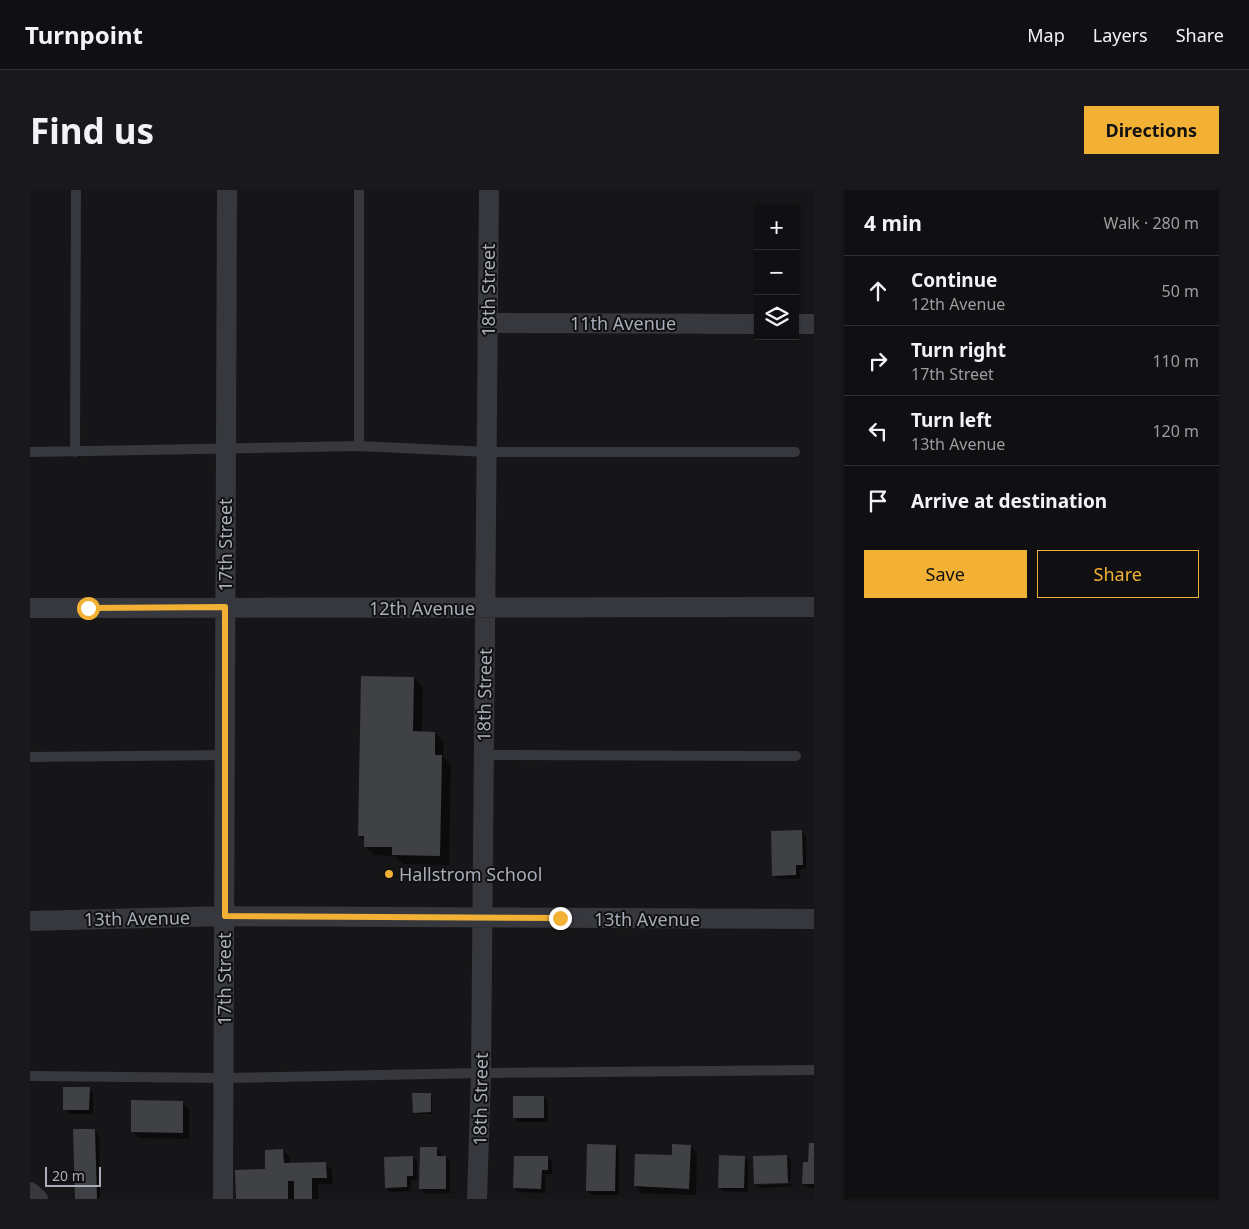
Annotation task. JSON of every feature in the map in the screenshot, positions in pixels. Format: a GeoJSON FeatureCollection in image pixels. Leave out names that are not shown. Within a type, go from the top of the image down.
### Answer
{"type":"FeatureCollection","features":[{"type":"Feature","properties":{"kind":"street","name":"17th Street"},"geometry":{"type":"LineString","coordinates":[[222,1199],[225,916],[227,190]]}},
{"type":"Feature","properties":{"kind":"street","name":"18th Street"},"geometry":{"type":"LineString","coordinates":[[477,1199],[481,1073],[488,190]]}},
{"type":"Feature","properties":{"kind":"street","name":"11th Avenue"},"geometry":{"type":"LineString","coordinates":[[488,323],[754,324]]}},
{"type":"Feature","properties":{"kind":"street"},"geometry":{"type":"LineString","coordinates":[[799,324],[814,324]]}},
{"type":"Feature","properties":{"kind":"street","name":"12th Avenue"},"geometry":{"type":"LineString","coordinates":[[30,608],[814,607]]}},
{"type":"Feature","properties":{"kind":"street","name":"13th Avenue"},"geometry":{"type":"LineString","coordinates":[[30,921],[225,916],[814,919]]}},
{"type":"Feature","properties":{"kind":"street"},"geometry":{"type":"LineString","coordinates":[[30,1192],[38,1199]]}},
{"type":"Feature","properties":{"kind":"lane"},"geometry":{"type":"LineString","coordinates":[[75,452],[76,190]]}},
{"type":"Feature","properties":{"kind":"lane"},"geometry":{"type":"LineString","coordinates":[[359,190],[359,446]]}},
{"type":"Feature","properties":{"kind":"lane"},"geometry":{"type":"LineString","coordinates":[[30,452],[359,446],[486,452],[795,452]]}},
{"type":"Feature","properties":{"kind":"lane"},"geometry":{"type":"LineString","coordinates":[[30,757],[225,755]]}},
{"type":"Feature","properties":{"kind":"lane"},"geometry":{"type":"LineString","coordinates":[[484,755],[796,756]]}},
{"type":"Feature","properties":{"kind":"lane"},"geometry":{"type":"LineString","coordinates":[[30,1076],[224,1078],[481,1073],[814,1070]]}},
{"type":"Feature","properties":{"kind":"building"},"geometry":{"type":"Polygon","coordinates":[[[361,676],[414,677],[413,731],[435,732],[435,755],[442,755],[440,856],[392,855],[392,847],[364,847],[364,836],[358,836],[361,676]]]}},
{"type":"Feature","properties":{"kind":"building"},"geometry":{"type":"Polygon","coordinates":[[[802,830],[803,865],[796,865],[796,875],[772,876],[771,831],[802,830]]]}},
{"type":"Feature","properties":{"kind":"building"},"geometry":{"type":"Polygon","coordinates":[[[63,1087],[90,1087],[89,1110],[63,1110],[63,1087]]]}},
{"type":"Feature","properties":{"kind":"building"},"geometry":{"type":"Polygon","coordinates":[[[412,1093],[431,1093],[431,1112],[413,1113],[412,1093]]]}},
{"type":"Feature","properties":{"kind":"building"},"geometry":{"type":"Polygon","coordinates":[[[513,1096],[544,1096],[544,1118],[513,1118],[513,1096]]]}},
{"type":"Feature","properties":{"kind":"building"},"geometry":{"type":"Polygon","coordinates":[[[131,1100],[183,1101],[183,1133],[131,1132],[131,1100]]]}},
{"type":"Feature","properties":{"kind":"building"},"geometry":{"type":"Polygon","coordinates":[[[73,1129],[95,1129],[97,1199],[75,1199],[73,1129]]]}},
{"type":"Feature","properties":{"kind":"building"},"geometry":{"type":"Polygon","coordinates":[[[809,1143],[814,1143],[814,1184],[802,1184],[803,1162],[808,1162],[809,1143]]]}},
{"type":"Feature","properties":{"kind":"building"},"geometry":{"type":"Polygon","coordinates":[[[587,1144],[616,1145],[615,1191],[586,1191],[587,1144]]]}},
{"type":"Feature","properties":{"kind":"building"},"geometry":{"type":"Polygon","coordinates":[[[672,1144],[691,1145],[689,1189],[634,1186],[635,1154],[672,1155],[672,1144]]]}},
{"type":"Feature","properties":{"kind":"building"},"geometry":{"type":"Polygon","coordinates":[[[420,1147],[437,1147],[437,1156],[446,1156],[446,1189],[419,1189],[420,1147]]]}},
{"type":"Feature","properties":{"kind":"building"},"geometry":{"type":"Polygon","coordinates":[[[283,1149],[284,1163],[326,1162],[327,1178],[312,1178],[312,1199],[294,1199],[294,1181],[288,1181],[288,1199],[236,1199],[235,1170],[265,1169],[265,1150],[283,1149]]]}},
{"type":"Feature","properties":{"kind":"building"},"geometry":{"type":"Polygon","coordinates":[[[719,1155],[745,1156],[744,1188],[718,1188],[719,1155]]]}},
{"type":"Feature","properties":{"kind":"building"},"geometry":{"type":"Polygon","coordinates":[[[787,1155],[788,1183],[754,1184],[753,1156],[787,1155]]]}},
{"type":"Feature","properties":{"kind":"building"},"geometry":{"type":"Polygon","coordinates":[[[413,1156],[413,1176],[407,1176],[407,1187],[385,1188],[384,1157],[413,1156]]]}},
{"type":"Feature","properties":{"kind":"building"},"geometry":{"type":"Polygon","coordinates":[[[514,1156],[548,1156],[548,1170],[542,1170],[541,1189],[513,1188],[514,1156]]]}},
{"type":"Feature","properties":{"kind":"place","name":"Hallstrom School"},"geometry":{"type":"Point","coordinates":[389,874]}},
{"type":"Feature","properties":{"kind":"route"},"geometry":{"type":"LineString","coordinates":[[88,608],[225,607],[225,916],[560,918]]}}]}
